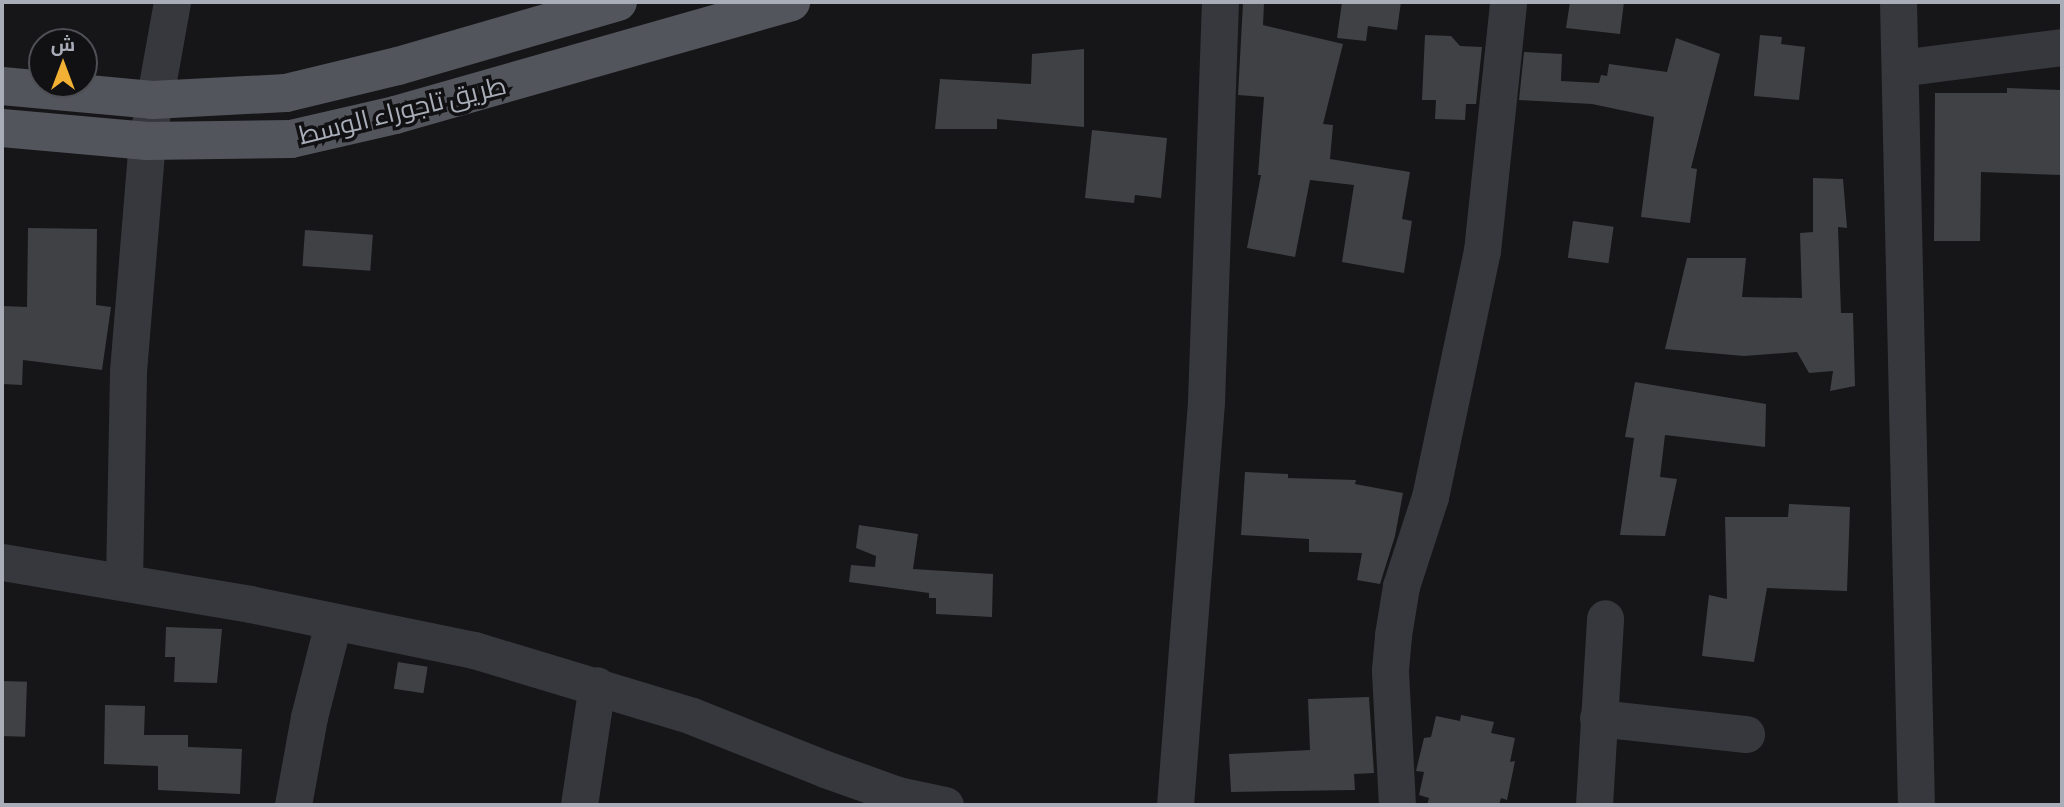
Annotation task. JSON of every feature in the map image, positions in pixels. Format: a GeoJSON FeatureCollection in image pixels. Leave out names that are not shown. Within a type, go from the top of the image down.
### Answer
{"type":"FeatureCollection","features":[{"type":"Feature","properties":{"kind":"main road"},"geometry":{"type":"LineString","coordinates":[[2,86],[152,100],[286,93],[398,66],[618,2]]}},
{"type":"Feature","properties":{"kind":"main road","name":"طريق تاجوراء الوسط"},"geometry":{"type":"LineString","coordinates":[[2,128],[147,141],[292,139],[395,115],[791,2]]}},
{"type":"Feature","properties":{"kind":"street"},"geometry":{"type":"LineString","coordinates":[[124,581],[128,370],[147,141],[152,100],[172,2]]}},
{"type":"Feature","properties":{"kind":"street"},"geometry":{"type":"LineString","coordinates":[[1175,805],[1206,402],[1220,2]]}},
{"type":"Feature","properties":{"kind":"street"},"geometry":{"type":"LineString","coordinates":[[1397,805],[1391,670],[1393,635],[1401,586],[1430,497],[1482,251],[1508,2]]}},
{"type":"Feature","properties":{"kind":"street"},"geometry":{"type":"LineString","coordinates":[[1898,2],[1916,805]]}},
{"type":"Feature","properties":{"kind":"street"},"geometry":{"type":"LineString","coordinates":[[1900,68],[2062,47]]}},
{"type":"Feature","properties":{"kind":"street"},"geometry":{"type":"LineString","coordinates":[[2,562],[124,581],[474,650],[597,685],[691,716],[898,800],[944,805]]}},
{"type":"Feature","properties":{"kind":"street"},"geometry":{"type":"LineString","coordinates":[[1594,805],[1605,618]]}},
{"type":"Feature","properties":{"kind":"street"},"geometry":{"type":"LineString","coordinates":[[293,805],[309,717],[333,623]]}},
{"type":"Feature","properties":{"kind":"street"},"geometry":{"type":"LineString","coordinates":[[579,805],[597,685]]}},
{"type":"Feature","properties":{"kind":"street"},"geometry":{"type":"LineString","coordinates":[[1598,718],[1746,734]]}},
{"type":"Feature","properties":{"kind":"building"},"geometry":{"type":"Polygon","coordinates":[[[1342,2],[1401,2],[1397,30],[1368,26],[1366,41],[1337,38],[1342,2]]]}},
{"type":"Feature","properties":{"kind":"building"},"geometry":{"type":"Polygon","coordinates":[[[1570,2],[1624,2],[1620,34],[1566,28],[1570,2]]]}},
{"type":"Feature","properties":{"kind":"building"},"geometry":{"type":"Polygon","coordinates":[[[1243,3],[1264,4],[1263,25],[1343,44],[1323,124],[1333,125],[1330,159],[1410,172],[1402,219],[1412,221],[1404,273],[1342,262],[1354,185],[1310,180],[1295,257],[1247,248],[1261,175],[1258,175],[1264,97],[1238,95],[1243,3]]]}},
{"type":"Feature","properties":{"kind":"building"},"geometry":{"type":"Polygon","coordinates":[[[1425,35],[1451,36],[1460,46],[1482,47],[1476,104],[1466,104],[1465,120],[1435,119],[1436,100],[1422,100],[1425,35]]]}},
{"type":"Feature","properties":{"kind":"building"},"geometry":{"type":"Polygon","coordinates":[[[1760,35],[1782,37],[1781,44],[1805,47],[1799,100],[1754,96],[1760,35]]]}},
{"type":"Feature","properties":{"kind":"building"},"geometry":{"type":"Polygon","coordinates":[[[1676,38],[1720,54],[1691,168],[1697,169],[1690,223],[1641,217],[1654,117],[1592,104],[1519,100],[1524,52],[1562,54],[1561,81],[1599,83],[1601,75],[1607,76],[1609,64],[1667,72],[1676,38]]]}},
{"type":"Feature","properties":{"kind":"building"},"geometry":{"type":"Polygon","coordinates":[[[1084,49],[1084,127],[997,119],[997,129],[935,129],[940,79],[1031,84],[1032,54],[1084,49]]]}},
{"type":"Feature","properties":{"kind":"building"},"geometry":{"type":"Polygon","coordinates":[[[2007,88],[2062,90],[2062,175],[1981,172],[1980,241],[1934,241],[1935,93],[2007,93],[2007,88]]]}},
{"type":"Feature","properties":{"kind":"building"},"geometry":{"type":"Polygon","coordinates":[[[1092,130],[1167,138],[1161,198],[1135,195],[1134,203],[1085,198],[1092,130]]]}},
{"type":"Feature","properties":{"kind":"building"},"geometry":{"type":"Polygon","coordinates":[[[1813,178],[1843,179],[1847,228],[1838,227],[1841,313],[1853,313],[1855,386],[1830,391],[1833,371],[1809,373],[1797,352],[1744,356],[1665,349],[1687,258],[1746,258],[1742,297],[1802,298],[1800,233],[1813,232],[1813,178]]]}},
{"type":"Feature","properties":{"kind":"building"},"geometry":{"type":"Polygon","coordinates":[[[1573,221],[1614,227],[1608,263],[1568,258],[1573,221]]]}},
{"type":"Feature","properties":{"kind":"building"},"geometry":{"type":"Polygon","coordinates":[[[28,228],[97,229],[96,305],[111,307],[102,370],[23,360],[22,385],[2,384],[2,306],[27,307],[28,228]]]}},
{"type":"Feature","properties":{"kind":"building"},"geometry":{"type":"Polygon","coordinates":[[[305,230],[373,235],[370,271],[302,266],[305,230]]]}},
{"type":"Feature","properties":{"kind":"building"},"geometry":{"type":"Polygon","coordinates":[[[1635,382],[1766,404],[1765,447],[1665,435],[1660,477],[1677,479],[1665,536],[1620,535],[1634,438],[1625,437],[1635,382]]]}},
{"type":"Feature","properties":{"kind":"building"},"geometry":{"type":"Polygon","coordinates":[[[1245,472],[1288,474],[1288,478],[1356,480],[1355,484],[1403,493],[1395,536],[1380,584],[1357,580],[1362,553],[1309,552],[1309,539],[1241,535],[1245,472]]]}},
{"type":"Feature","properties":{"kind":"building"},"geometry":{"type":"Polygon","coordinates":[[[1789,504],[1850,507],[1847,591],[1767,588],[1754,662],[1702,656],[1709,595],[1727,599],[1725,517],[1788,517],[1789,504]]]}},
{"type":"Feature","properties":{"kind":"building"},"geometry":{"type":"Polygon","coordinates":[[[859,525],[918,534],[913,569],[993,574],[992,617],[936,614],[936,598],[929,598],[929,593],[849,582],[851,565],[875,567],[876,556],[856,548],[859,525]]]}},
{"type":"Feature","properties":{"kind":"building"},"geometry":{"type":"Polygon","coordinates":[[[166,627],[222,629],[217,683],[174,682],[175,657],[165,657],[166,627]]]}},
{"type":"Feature","properties":{"kind":"building"},"geometry":{"type":"Polygon","coordinates":[[[398,662],[428,667],[423,693],[394,689],[398,662]]]}},
{"type":"Feature","properties":{"kind":"building"},"geometry":{"type":"Polygon","coordinates":[[[2,681],[27,682],[25,737],[2,736],[2,681]]]}},
{"type":"Feature","properties":{"kind":"building"},"geometry":{"type":"Polygon","coordinates":[[[1369,697],[1374,773],[1354,774],[1355,790],[1231,792],[1229,754],[1310,750],[1308,699],[1369,697]]]}},
{"type":"Feature","properties":{"kind":"building"},"geometry":{"type":"Polygon","coordinates":[[[105,705],[145,706],[144,735],[188,735],[188,747],[242,749],[240,794],[158,790],[158,766],[104,764],[105,705]]]}},
{"type":"Feature","properties":{"kind":"building"},"geometry":{"type":"Polygon","coordinates":[[[1461,715],[1494,722],[1491,733],[1515,738],[1510,762],[1515,761],[1507,800],[1501,798],[1499,805],[1427,805],[1429,798],[1419,795],[1424,772],[1416,771],[1424,738],[1431,737],[1436,716],[1460,721],[1461,715]]]}}]}
